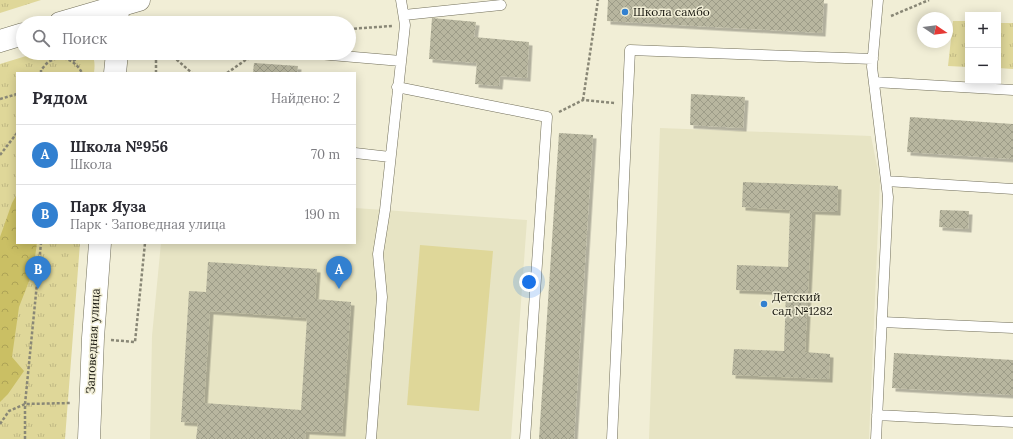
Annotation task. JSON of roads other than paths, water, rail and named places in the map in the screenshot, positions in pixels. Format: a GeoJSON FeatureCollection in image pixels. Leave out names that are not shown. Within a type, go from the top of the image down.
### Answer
{"type":"FeatureCollection","features":[{"type":"Feature","properties":{"kind":"street"},"geometry":{"type":"LineString","coordinates":[[91,16],[117,10],[139,0]]}},
{"type":"Feature","properties":{"kind":"street"},"geometry":{"type":"LineString","coordinates":[[0,41],[16,36]]}},
{"type":"Feature","properties":{"kind":"street"},"geometry":{"type":"LineString","coordinates":[[115,72],[116,60]]}},
{"type":"Feature","properties":{"kind":"street","name":"Заповедная улица"},"geometry":{"type":"LineString","coordinates":[[89,439],[93,338],[100,244]]}},
{"type":"Feature","properties":{"kind":"lane"},"geometry":{"type":"LineString","coordinates":[[370,439],[382,297],[378,254],[401,60],[404,20],[401,0]]}},
{"type":"Feature","properties":{"kind":"lane"},"geometry":{"type":"LineString","coordinates":[[876,439],[888,197],[874,82],[873,59],[878,0]]}},
{"type":"Feature","properties":{"kind":"lane"},"geometry":{"type":"LineString","coordinates":[[404,20],[501,5]]}},
{"type":"Feature","properties":{"kind":"lane"},"geometry":{"type":"LineString","coordinates":[[612,439],[630,50],[873,59]]}},
{"type":"Feature","properties":{"kind":"lane"},"geometry":{"type":"LineString","coordinates":[[356,57],[401,60]]}},
{"type":"Feature","properties":{"kind":"lane"},"geometry":{"type":"LineString","coordinates":[[874,82],[1013,90]]}},
{"type":"Feature","properties":{"kind":"lane"},"geometry":{"type":"LineString","coordinates":[[398,87],[547,117],[525,439]]}},
{"type":"Feature","properties":{"kind":"lane"},"geometry":{"type":"LineString","coordinates":[[356,153],[390,157]]}},
{"type":"Feature","properties":{"kind":"lane"},"geometry":{"type":"LineString","coordinates":[[886,181],[1013,189]]}},
{"type":"Feature","properties":{"kind":"lane"},"geometry":{"type":"LineString","coordinates":[[882,322],[1013,328]]}},
{"type":"Feature","properties":{"kind":"lane"},"geometry":{"type":"LineString","coordinates":[[877,415],[1013,422]]}},
{"type":"Feature","properties":{"kind":"place","name":"Школа самбо"},"geometry":{"type":"Point","coordinates":[625,12]}},
{"type":"Feature","properties":{"kind":"place","name":"Парк Яуза"},"geometry":{"type":"Point","coordinates":[38,289]}},
{"type":"Feature","properties":{"kind":"place","name":"Школа №956"},"geometry":{"type":"Point","coordinates":[339,289]}},
{"type":"Feature","properties":{"kind":"place","name":"Детский сад №1282"},"geometry":{"type":"Point","coordinates":[764,304]}}]}
